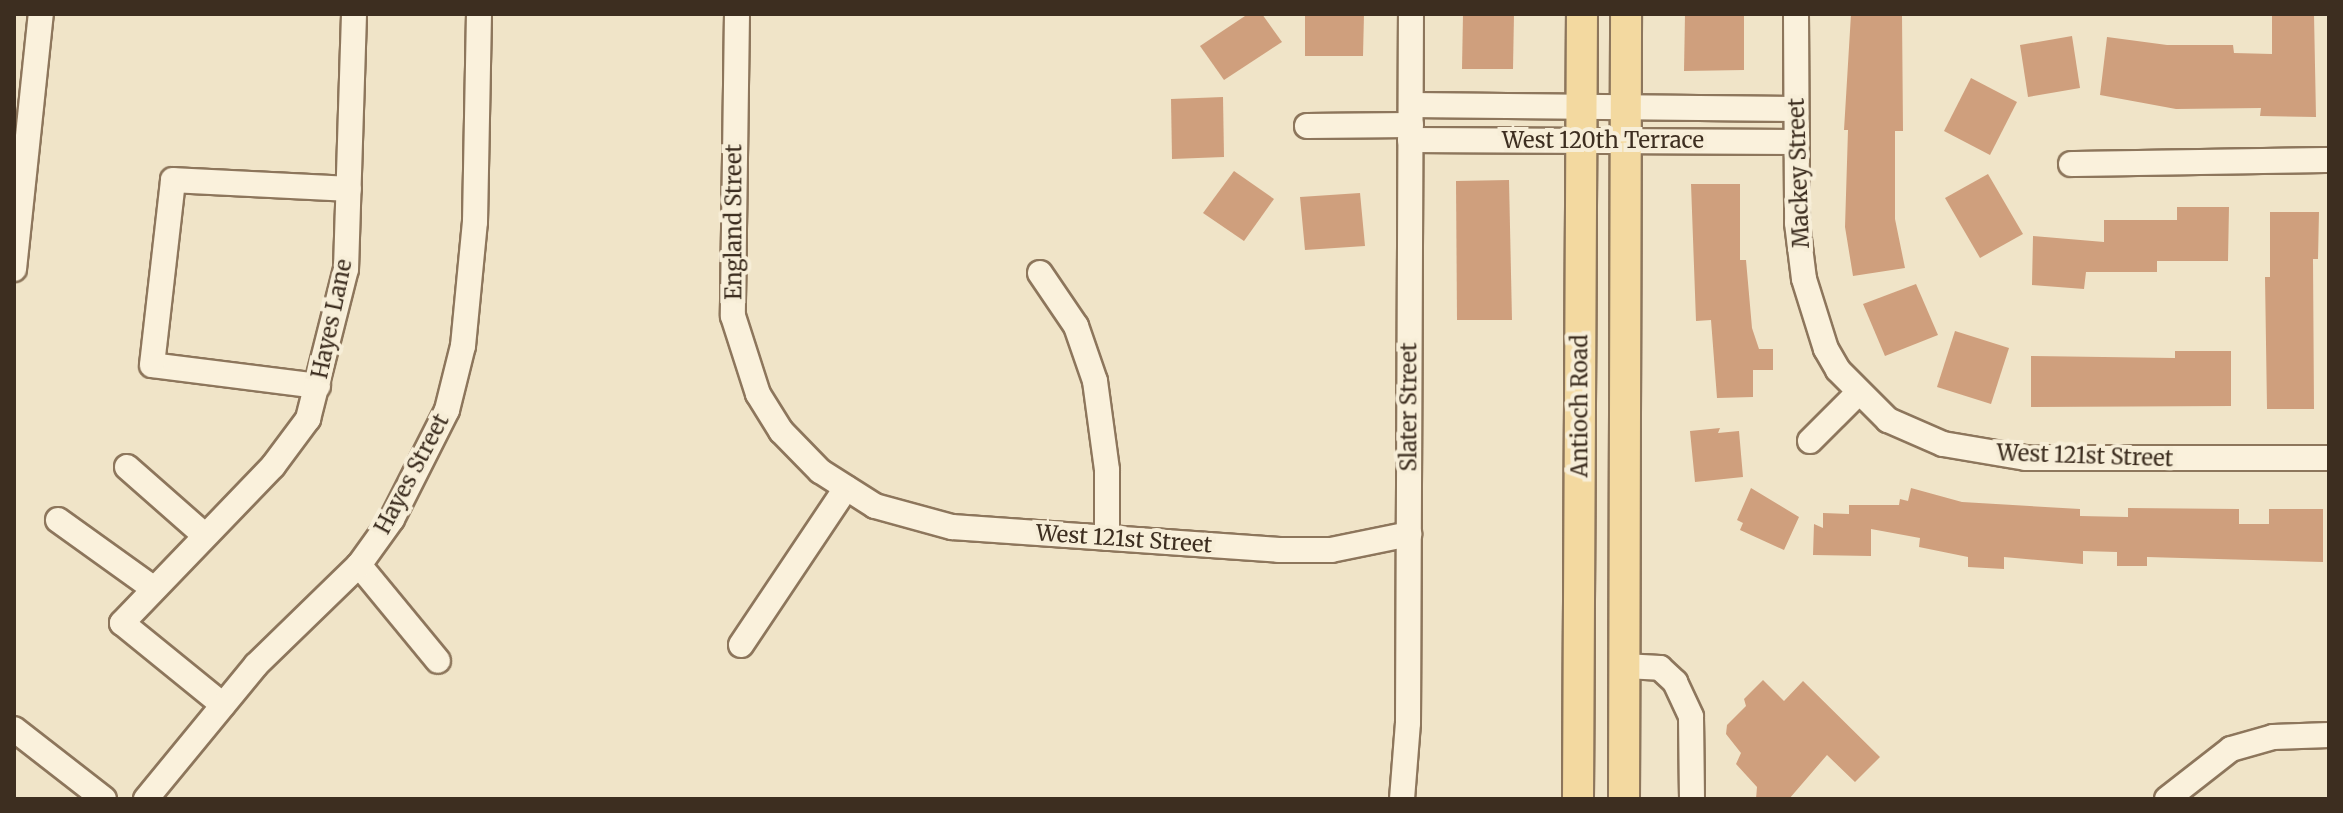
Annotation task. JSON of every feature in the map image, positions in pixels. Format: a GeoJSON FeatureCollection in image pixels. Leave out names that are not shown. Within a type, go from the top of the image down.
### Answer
{"type":"FeatureCollection","features":[{"type":"Feature","properties":{"kind":"main road","name":"Antioch Road"},"geometry":{"type":"LineString","coordinates":[[1578,799],[1582,14]]}},
{"type":"Feature","properties":{"kind":"main road","name":"Antioch Road"},"geometry":{"type":"LineString","coordinates":[[1624,799],[1626,14]]}},
{"type":"Feature","properties":{"kind":"street"},"geometry":{"type":"LineString","coordinates":[[14,269],[41,14]]}},
{"type":"Feature","properties":{"kind":"street","name":"Hayes Lane"},"geometry":{"type":"LineString","coordinates":[[223,705],[122,623],[273,466],[308,419],[346,269],[354,14]]}},
{"type":"Feature","properties":{"kind":"street","name":"Hayes Street"},"geometry":{"type":"LineString","coordinates":[[146,799],[256,665],[359,565],[425,458],[447,410],[463,346],[475,222],[479,14]]}},
{"type":"Feature","properties":{"kind":"street","name":"England Street"},"geometry":{"type":"LineString","coordinates":[[737,14],[731,286],[741,353],[781,431],[820,471],[846,488]]}},
{"type":"Feature","properties":{"kind":"street","name":"Slater Street"},"geometry":{"type":"LineString","coordinates":[[1402,799],[1408,723],[1411,14]]}},
{"type":"Feature","properties":{"kind":"street","name":"Mackey Street"},"geometry":{"type":"LineString","coordinates":[[1796,14],[1797,223],[1804,279],[1826,349],[1859,392]]}},
{"type":"Feature","properties":{"kind":"street","name":"West 120th Terrace"},"geometry":{"type":"LineString","coordinates":[[1307,126],[1411,124],[1581,107],[1795,109]]}},
{"type":"Feature","properties":{"kind":"street","name":"West 120th Terrace"},"geometry":{"type":"LineString","coordinates":[[1411,124],[1581,141],[1796,142]]}},
{"type":"Feature","properties":{"kind":"street"},"geometry":{"type":"LineString","coordinates":[[2071,164],[2329,160]]}},
{"type":"Feature","properties":{"kind":"street"},"geometry":{"type":"LineString","coordinates":[[318,386],[152,365],[173,180],[349,189]]}},
{"type":"Feature","properties":{"kind":"street"},"geometry":{"type":"LineString","coordinates":[[1040,273],[1076,326],[1095,381],[1107,470],[1107,538]]}},
{"type":"Feature","properties":{"kind":"street"},"geometry":{"type":"LineString","coordinates":[[1810,441],[1859,392]]}},
{"type":"Feature","properties":{"kind":"street","name":"West 121st Street"},"geometry":{"type":"LineString","coordinates":[[1859,392],[1888,420],[1920,436],[1999,456],[2329,458]]}},
{"type":"Feature","properties":{"kind":"street"},"geometry":{"type":"LineString","coordinates":[[127,467],[204,535]]}},
{"type":"Feature","properties":{"kind":"street"},"geometry":{"type":"LineString","coordinates":[[741,645],[846,488]]}},
{"type":"Feature","properties":{"kind":"street","name":"West 121st Street"},"geometry":{"type":"LineString","coordinates":[[846,488],[875,506],[952,527],[1331,550],[1409,534]]}},
{"type":"Feature","properties":{"kind":"street"},"geometry":{"type":"LineString","coordinates":[[58,520],[154,589]]}},
{"type":"Feature","properties":{"kind":"street"},"geometry":{"type":"LineString","coordinates":[[359,565],[438,661]]}},
{"type":"Feature","properties":{"kind":"street"},"geometry":{"type":"LineString","coordinates":[[1624,666],[1660,668],[1675,682],[1691,717],[1692,799]]}},
{"type":"Feature","properties":{"kind":"street"},"geometry":{"type":"LineString","coordinates":[[14,729],[104,799]]}},
{"type":"Feature","properties":{"kind":"street"},"geometry":{"type":"LineString","coordinates":[[2167,799],[2231,749],[2273,737],[2329,735]]}},
{"type":"Feature","properties":{"kind":"building"},"geometry":{"type":"Polygon","coordinates":[[[1248,14],[1262,14],[1282,42],[1224,80],[1200,46],[1248,14]]]}},
{"type":"Feature","properties":{"kind":"building"},"geometry":{"type":"Polygon","coordinates":[[[1305,14],[1364,14],[1363,56],[1305,56],[1305,14]]]}},
{"type":"Feature","properties":{"kind":"building"},"geometry":{"type":"Polygon","coordinates":[[[1463,14],[1514,14],[1513,69],[1462,69],[1463,14]]]}},
{"type":"Feature","properties":{"kind":"building"},"geometry":{"type":"Polygon","coordinates":[[[1685,14],[1744,14],[1744,70],[1684,71],[1685,14]]]}},
{"type":"Feature","properties":{"kind":"building"},"geometry":{"type":"Polygon","coordinates":[[[1851,14],[1902,14],[1903,131],[1895,131],[1895,219],[1905,268],[1853,276],[1845,227],[1848,130],[1844,130],[1851,14]]]}},
{"type":"Feature","properties":{"kind":"building"},"geometry":{"type":"Polygon","coordinates":[[[2272,14],[2314,14],[2316,117],[2260,116],[2261,108],[2176,109],[2100,95],[2107,37],[2167,45],[2233,45],[2234,53],[2272,54],[2272,14]]]}},
{"type":"Feature","properties":{"kind":"building"},"geometry":{"type":"Polygon","coordinates":[[[2072,36],[2080,88],[2028,97],[2020,45],[2072,36]]]}},
{"type":"Feature","properties":{"kind":"building"},"geometry":{"type":"Polygon","coordinates":[[[1971,78],[2017,102],[1990,155],[1944,131],[1971,78]]]}},
{"type":"Feature","properties":{"kind":"building"},"geometry":{"type":"Polygon","coordinates":[[[1223,97],[1224,157],[1172,159],[1171,99],[1223,97]]]}},
{"type":"Feature","properties":{"kind":"building"},"geometry":{"type":"Polygon","coordinates":[[[1234,171],[1274,199],[1244,241],[1203,213],[1234,171]]]}},
{"type":"Feature","properties":{"kind":"building"},"geometry":{"type":"Polygon","coordinates":[[[1988,174],[2023,234],[1980,258],[1945,198],[1988,174]]]}},
{"type":"Feature","properties":{"kind":"building"},"geometry":{"type":"Polygon","coordinates":[[[1509,180],[1512,320],[1457,320],[1456,181],[1509,180]]]}},
{"type":"Feature","properties":{"kind":"building"},"geometry":{"type":"Polygon","coordinates":[[[1691,184],[1740,184],[1740,260],[1746,260],[1752,328],[1759,349],[1773,349],[1773,370],[1753,370],[1753,397],[1717,398],[1711,320],[1696,321],[1691,184]]]}},
{"type":"Feature","properties":{"kind":"building"},"geometry":{"type":"Polygon","coordinates":[[[1360,193],[1365,246],[1305,250],[1300,197],[1360,193]]]}},
{"type":"Feature","properties":{"kind":"building"},"geometry":{"type":"Polygon","coordinates":[[[2177,207],[2229,207],[2228,261],[2157,261],[2157,272],[2086,272],[2084,289],[2032,285],[2033,236],[2104,242],[2104,220],[2177,220],[2177,207]]]}},
{"type":"Feature","properties":{"kind":"building"},"geometry":{"type":"Polygon","coordinates":[[[2270,212],[2319,212],[2318,259],[2313,259],[2314,409],[2267,409],[2265,277],[2270,277],[2270,212]]]}},
{"type":"Feature","properties":{"kind":"building"},"geometry":{"type":"Polygon","coordinates":[[[1916,284],[1938,335],[1885,356],[1863,304],[1916,284]]]}},
{"type":"Feature","properties":{"kind":"building"},"geometry":{"type":"Polygon","coordinates":[[[1955,331],[2009,348],[1991,404],[1937,387],[1955,331]]]}},
{"type":"Feature","properties":{"kind":"building"},"geometry":{"type":"Polygon","coordinates":[[[2175,351],[2231,351],[2231,406],[2031,407],[2031,356],[2175,358],[2175,351]]]}},
{"type":"Feature","properties":{"kind":"building"},"geometry":{"type":"Polygon","coordinates":[[[1720,428],[1718,433],[1739,431],[1743,477],[1695,482],[1690,431],[1720,428]]]}},
{"type":"Feature","properties":{"kind":"building"},"geometry":{"type":"Polygon","coordinates":[[[1751,488],[1799,517],[1784,550],[1740,530],[1743,523],[1737,520],[1751,488]]]}},
{"type":"Feature","properties":{"kind":"building"},"geometry":{"type":"Polygon","coordinates":[[[1911,488],[1962,502],[2080,509],[2080,516],[2128,517],[2128,508],[2239,509],[2239,524],[2269,524],[2269,509],[2323,509],[2323,562],[2147,557],[2147,566],[2117,566],[2117,552],[2083,551],[2083,564],[2004,557],[2004,569],[1968,567],[1968,557],[1919,547],[1920,538],[1871,529],[1871,556],[1813,555],[1814,524],[1823,528],[1823,513],[1849,514],[1849,505],[1899,505],[1900,499],[1908,501],[1911,488]]]}},
{"type":"Feature","properties":{"kind":"building"},"geometry":{"type":"Polygon","coordinates":[[[1763,680],[1784,701],[1803,681],[1880,757],[1855,782],[1827,755],[1789,799],[1756,799],[1757,787],[1736,764],[1741,753],[1726,734],[1727,725],[1746,706],[1744,699],[1763,680]]]}}]}
